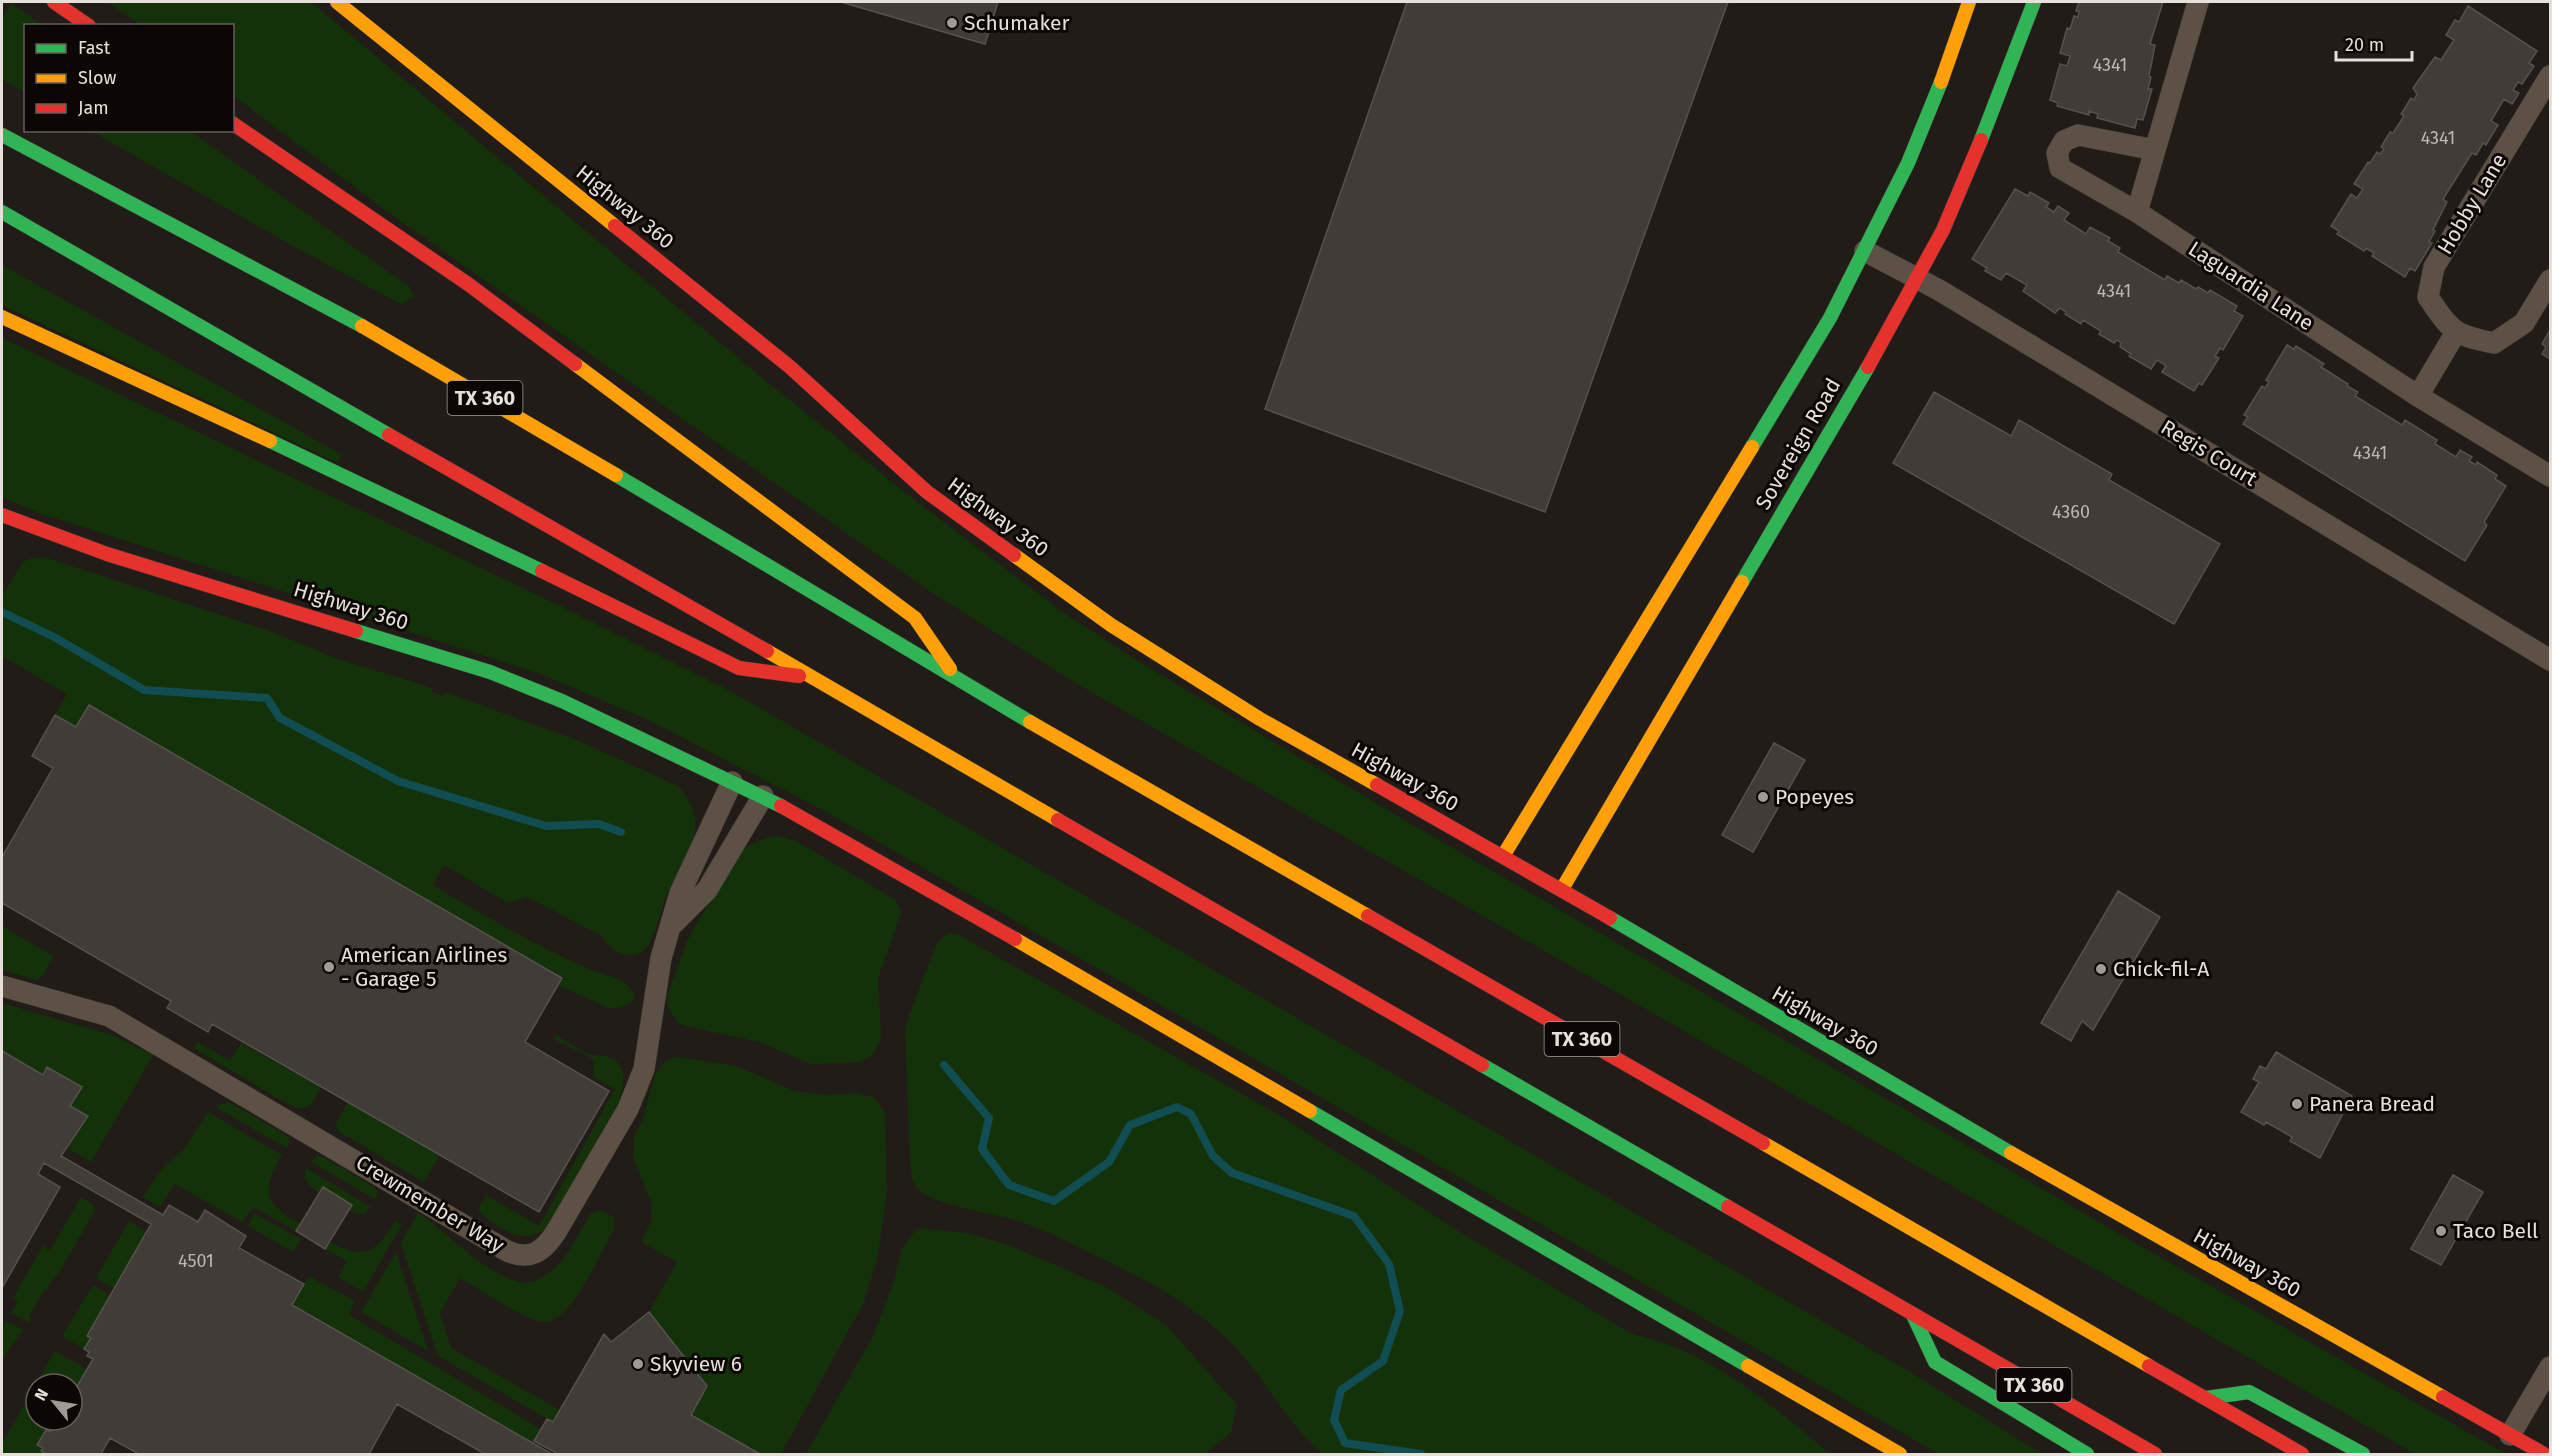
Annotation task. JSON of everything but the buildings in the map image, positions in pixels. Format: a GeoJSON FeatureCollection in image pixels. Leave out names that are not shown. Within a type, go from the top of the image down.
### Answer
{"type":"FeatureCollection","features":[{"type":"Feature","properties":{"kind":"main road"},"geometry":{"type":"LineString","coordinates":[[54,2],[86,24]]}},
{"type":"Feature","properties":{"kind":"main road","name":"Highway 360"},"geometry":{"type":"LineString","coordinates":[[337,2],[790,367],[927,492],[1111,625],[1280,730],[1562,889],[2076,1191],[2544,1455]]}},
{"type":"Feature","properties":{"kind":"main road","name":"Sovereign Road"},"geometry":{"type":"LineString","coordinates":[[1503,856],[1830,318],[1908,163],[1952,55],[1969,2]]}},
{"type":"Feature","properties":{"kind":"main road","name":"Sovereign Road"},"geometry":{"type":"LineString","coordinates":[[1562,889],[1878,349],[1943,230],[1979,146],[2034,2]]}},
{"type":"Feature","properties":{"kind":"main road"},"geometry":{"type":"LineString","coordinates":[[234,124],[468,284],[915,618],[958,680]]}},
{"type":"Feature","properties":{"kind":"main road","name":"TX 360"},"geometry":{"type":"LineString","coordinates":[[2,135],[358,324],[780,571],[958,680],[2302,1455]]}},
{"type":"Feature","properties":{"kind":"main road","name":"TX 360"},"geometry":{"type":"LineString","coordinates":[[2,212],[815,679],[2155,1455]]}},
{"type":"Feature","properties":{"kind":"main road"},"geometry":{"type":"LineString","coordinates":[[2,317],[369,487],[739,668],[815,679]]}},
{"type":"Feature","properties":{"kind":"main road","name":"Highway 360"},"geometry":{"type":"LineString","coordinates":[[2,515],[107,554],[490,672],[605,721],[763,796],[940,896],[1900,1455]]}},
{"type":"Feature","properties":{"kind":"main road"},"geometry":{"type":"LineString","coordinates":[[1913,1315],[1935,1362],[2087,1455]]}},
{"type":"Feature","properties":{"kind":"main road"},"geometry":{"type":"LineString","coordinates":[[2206,1398],[2249,1392],[2363,1455]]}},
{"type":"Feature","properties":{"kind":"street"},"geometry":{"type":"LineString","coordinates":[[2137,212],[2198,2]]}},
{"type":"Feature","properties":{"kind":"street","name":"Hobby Lane"},"geometry":{"type":"LineString","coordinates":[[2456,332],[2449,327],[2428,297],[2434,267],[2550,76]]}},
{"type":"Feature","properties":{"kind":"street","name":"Laguardia Lane"},"geometry":{"type":"LineString","coordinates":[[2155,150],[2078,135],[2064,141],[2058,153],[2060,168],[2137,212],[2418,396],[2550,477]]}},
{"type":"Feature","properties":{"kind":"street","name":"Regis Court"},"geometry":{"type":"LineString","coordinates":[[1865,251],[1917,277],[2550,660]]}},
{"type":"Feature","properties":{"kind":"street"},"geometry":{"type":"LineString","coordinates":[[2418,396],[2456,332],[2464,337],[2494,343],[2524,323],[2550,280]]}},
{"type":"Feature","properties":{"kind":"street","name":"Crewmember Way"},"geometry":{"type":"LineString","coordinates":[[2,986],[109,1016],[507,1251],[526,1256],[537,1253],[548,1245],[628,1109],[644,1068],[661,958],[673,924],[680,893],[732,782]]}},
{"type":"Feature","properties":{"kind":"street","name":"Crewmember Way"},"geometry":{"type":"LineString","coordinates":[[673,924],[707,890],[763,796]]}},
{"type":"Feature","properties":{"kind":"street"},"geometry":{"type":"LineString","coordinates":[[2510,1435],[2550,1367]]}},
{"type":"Feature","properties":{"kind":"green space"},"geometry":{"type":"Polygon","coordinates":[[[108,2],[311,2],[772,386],[916,501],[1064,613],[1138,661],[1394,814],[2125,1237],[2506,1454],[2415,1454],[1632,1001],[1079,685],[931,592],[389,213],[234,96],[234,24],[139,24],[108,2]]]}},
{"type":"Feature","properties":{"kind":"green space"},"geometry":{"type":"Polygon","coordinates":[[[11,3],[41,24],[24,24],[24,92],[2,79],[2,18],[11,3]]]}},
{"type":"Feature","properties":{"kind":"green space"},"geometry":{"type":"Polygon","coordinates":[[[93,132],[191,132],[410,287],[413,297],[401,304],[300,250],[93,132]]]}},
{"type":"Feature","properties":{"kind":"green space"},"geometry":{"type":"Polygon","coordinates":[[[2,265],[341,454],[338,463],[2,305],[2,265]]]}},
{"type":"Feature","properties":{"kind":"green space"},"geometry":{"type":"Polygon","coordinates":[[[2,338],[554,603],[732,692],[1910,1372],[2042,1454],[1939,1454],[823,810],[646,719],[541,674],[39,513],[2,497],[2,338]]]}},
{"type":"Feature","properties":{"kind":"green space"},"geometry":{"type":"Polygon","coordinates":[[[44,557],[270,631],[338,659],[433,688],[432,692],[443,696],[445,692],[577,740],[678,786],[689,801],[694,815],[695,829],[692,842],[665,899],[647,947],[635,955],[616,951],[602,936],[527,897],[508,903],[444,865],[433,885],[547,949],[587,968],[616,978],[633,991],[635,998],[623,1007],[608,1008],[558,985],[562,978],[89,706],[76,727],[55,715],[67,694],[2,656],[2,597],[22,563],[29,559],[44,557]]]}},
{"type":"Feature","properties":{"kind":"green space"},"geometry":{"type":"Polygon","coordinates":[[[777,836],[796,841],[896,900],[901,913],[878,978],[881,1035],[877,1048],[870,1057],[859,1062],[811,1064],[759,1042],[681,1025],[668,1009],[667,996],[687,941],[738,854],[762,839],[777,836]]]}},
{"type":"Feature","properties":{"kind":"green space"},"geometry":{"type":"Polygon","coordinates":[[[2,926],[53,956],[43,976],[36,980],[2,970],[2,926]]]}},
{"type":"Feature","properties":{"kind":"green space"},"geometry":{"type":"Polygon","coordinates":[[[949,933],[959,935],[1281,1116],[1463,1234],[1632,1334],[1688,1353],[1713,1366],[1762,1399],[1830,1454],[1323,1454],[1293,1423],[1235,1347],[1217,1330],[1176,1299],[1132,1273],[1042,1230],[1015,1220],[938,1200],[927,1196],[917,1188],[912,1178],[910,1162],[905,1031],[937,942],[949,933]]]}},
{"type":"Feature","properties":{"kind":"green space"},"geometry":{"type":"Polygon","coordinates":[[[2,1003],[115,1036],[153,1055],[91,1162],[68,1148],[88,1116],[70,1106],[82,1087],[48,1067],[43,1075],[2,1051],[2,1003]]]}},
{"type":"Feature","properties":{"kind":"green space"},"geometry":{"type":"Polygon","coordinates":[[[556,1035],[591,1055],[615,1060],[622,1070],[622,1088],[619,1102],[551,1224],[537,1234],[517,1235],[496,1225],[478,1210],[486,1195],[539,1226],[615,1089],[593,1077],[594,1059],[554,1039],[556,1035]]]}},
{"type":"Feature","properties":{"kind":"green space"},"geometry":{"type":"Polygon","coordinates":[[[198,1042],[230,1061],[241,1043],[321,1087],[311,1105],[302,1109],[289,1105],[194,1048],[198,1042]]]}},
{"type":"Feature","properties":{"kind":"green space"},"geometry":{"type":"Polygon","coordinates":[[[677,1057],[736,1066],[795,1091],[828,1095],[858,1093],[875,1098],[885,1113],[887,1192],[877,1260],[863,1304],[781,1454],[760,1454],[691,1415],[707,1386],[649,1312],[677,1262],[641,1242],[652,1220],[651,1202],[633,1158],[634,1137],[643,1119],[655,1074],[665,1061],[677,1057]]]}},
{"type":"Feature","properties":{"kind":"green space"},"geometry":{"type":"Polygon","coordinates":[[[229,1102],[289,1137],[287,1148],[215,1107],[229,1102]]]}},
{"type":"Feature","properties":{"kind":"green space"},"geometry":{"type":"Polygon","coordinates":[[[348,1102],[440,1155],[424,1182],[338,1131],[336,1123],[348,1102]]]}},
{"type":"Feature","properties":{"kind":"green space"},"geometry":{"type":"Polygon","coordinates":[[[208,1112],[282,1155],[270,1179],[269,1196],[279,1209],[300,1224],[296,1231],[254,1207],[242,1222],[175,1184],[160,1207],[143,1197],[163,1167],[184,1149],[208,1112]]]}},
{"type":"Feature","properties":{"kind":"green space"},"geometry":{"type":"Polygon","coordinates":[[[317,1156],[323,1157],[374,1187],[378,1192],[375,1199],[311,1162],[317,1156]]]}},
{"type":"Feature","properties":{"kind":"green space"},"geometry":{"type":"Polygon","coordinates":[[[306,1168],[371,1207],[363,1215],[348,1211],[323,1187],[319,1193],[310,1185],[305,1176],[306,1168]]]}},
{"type":"Feature","properties":{"kind":"green space"},"geometry":{"type":"Polygon","coordinates":[[[81,1197],[92,1204],[95,1210],[60,1271],[51,1281],[47,1291],[44,1290],[29,1316],[31,1319],[29,1322],[11,1313],[18,1301],[13,1298],[43,1246],[50,1250],[81,1197]]]}},
{"type":"Feature","properties":{"kind":"green space"},"geometry":{"type":"Polygon","coordinates":[[[600,1210],[614,1217],[614,1229],[573,1301],[552,1321],[541,1322],[523,1315],[460,1278],[440,1313],[451,1348],[560,1410],[553,1422],[438,1356],[401,1243],[418,1213],[488,1267],[503,1276],[531,1282],[555,1268],[570,1249],[591,1213],[600,1210]]]}},
{"type":"Feature","properties":{"kind":"green space"},"geometry":{"type":"Polygon","coordinates":[[[254,1213],[301,1239],[293,1252],[248,1226],[254,1213]]]}},
{"type":"Feature","properties":{"kind":"green space"},"geometry":{"type":"Polygon","coordinates":[[[129,1221],[147,1232],[114,1289],[96,1278],[129,1221]]]}},
{"type":"Feature","properties":{"kind":"green space"},"geometry":{"type":"Polygon","coordinates":[[[395,1221],[402,1224],[363,1292],[338,1277],[347,1261],[325,1249],[329,1241],[351,1251],[368,1250],[375,1247],[395,1221]]]}},
{"type":"Feature","properties":{"kind":"green space"},"geometry":{"type":"Polygon","coordinates":[[[917,1228],[967,1233],[1009,1245],[1106,1287],[1166,1325],[1237,1405],[1231,1432],[1205,1454],[806,1454],[873,1336],[893,1284],[902,1249],[917,1228]]]}},
{"type":"Feature","properties":{"kind":"green space"},"geometry":{"type":"Polygon","coordinates":[[[396,1252],[428,1351],[361,1312],[396,1252]]]}},
{"type":"Feature","properties":{"kind":"green space"},"geometry":{"type":"Polygon","coordinates":[[[309,1276],[355,1301],[349,1315],[541,1429],[533,1444],[292,1305],[309,1276]]]}},
{"type":"Feature","properties":{"kind":"green space"},"geometry":{"type":"Polygon","coordinates":[[[93,1285],[110,1295],[87,1335],[91,1338],[84,1349],[62,1336],[93,1285]]]}},
{"type":"Feature","properties":{"kind":"green space"},"geometry":{"type":"Polygon","coordinates":[[[6,1321],[24,1330],[2,1358],[2,1329],[6,1321]]]}},
{"type":"Feature","properties":{"kind":"green space"},"geometry":{"type":"Polygon","coordinates":[[[55,1351],[87,1369],[84,1374],[84,1372],[43,1372],[55,1351]]]}},
{"type":"Feature","properties":{"kind":"green space"},"geometry":{"type":"Polygon","coordinates":[[[24,1406],[24,1432],[44,1432],[37,1444],[46,1454],[2,1454],[2,1443],[24,1406]]]}},
{"type":"Feature","properties":{"kind":"waterway"},"geometry":{"type":"LineString","coordinates":[[2,612],[56,638],[144,690],[267,698],[280,718],[398,781],[546,826],[599,824],[621,832]]}},
{"type":"Feature","properties":{"kind":"waterway"},"geometry":{"type":"LineString","coordinates":[[944,1065],[989,1118],[982,1149],[1009,1185],[1054,1201],[1109,1162],[1130,1125],[1177,1107],[1191,1114],[1213,1156],[1232,1173],[1354,1216],[1389,1264],[1400,1311],[1383,1361],[1341,1390],[1334,1420],[1345,1443],[1421,1454]]}},
{"type":"Feature","properties":{"kind":"traffic: fast"},"geometry":{"type":"LineString","coordinates":[[1981,140],[2034,2]]}},
{"type":"Feature","properties":{"kind":"traffic: fast"},"geometry":{"type":"LineString","coordinates":[[1752,447],[1830,318],[1908,163],[1941,82]]}},
{"type":"Feature","properties":{"kind":"traffic: fast"},"geometry":{"type":"LineString","coordinates":[[2,135],[362,326]]}},
{"type":"Feature","properties":{"kind":"traffic: fast"},"geometry":{"type":"LineString","coordinates":[[2,212],[389,435]]}},
{"type":"Feature","properties":{"kind":"traffic: fast"},"geometry":{"type":"LineString","coordinates":[[1742,582],[1868,367]]}},
{"type":"Feature","properties":{"kind":"traffic: fast"},"geometry":{"type":"LineString","coordinates":[[270,441],[542,571]]}},
{"type":"Feature","properties":{"kind":"traffic: fast"},"geometry":{"type":"LineString","coordinates":[[616,475],[1030,722]]}},
{"type":"Feature","properties":{"kind":"traffic: fast"},"geometry":{"type":"LineString","coordinates":[[356,631],[490,672],[562,701],[781,806]]}},
{"type":"Feature","properties":{"kind":"traffic: fast"},"geometry":{"type":"LineString","coordinates":[[1610,918],[2011,1153]]}},
{"type":"Feature","properties":{"kind":"traffic: fast"},"geometry":{"type":"LineString","coordinates":[[1482,1065],[1728,1207]]}},
{"type":"Feature","properties":{"kind":"traffic: fast"},"geometry":{"type":"LineString","coordinates":[[1310,1111],[1748,1366]]}},
{"type":"Feature","properties":{"kind":"traffic: fast"},"geometry":{"type":"LineString","coordinates":[[1913,1315],[1935,1362],[2087,1454]]}},
{"type":"Feature","properties":{"kind":"traffic: fast"},"geometry":{"type":"LineString","coordinates":[[2206,1398],[2249,1392],[2363,1454]]}},
{"type":"Feature","properties":{"kind":"traffic: slow"},"geometry":{"type":"LineString","coordinates":[[337,2],[615,226]]}},
{"type":"Feature","properties":{"kind":"traffic: slow"},"geometry":{"type":"LineString","coordinates":[[1941,82],[1969,2]]}},
{"type":"Feature","properties":{"kind":"traffic: slow"},"geometry":{"type":"LineString","coordinates":[[2,317],[270,441]]}},
{"type":"Feature","properties":{"kind":"traffic: slow"},"geometry":{"type":"LineString","coordinates":[[362,326],[616,475]]}},
{"type":"Feature","properties":{"kind":"traffic: slow"},"geometry":{"type":"LineString","coordinates":[[575,364],[915,618],[950,669]]}},
{"type":"Feature","properties":{"kind":"traffic: slow"},"geometry":{"type":"LineString","coordinates":[[1503,856],[1752,447]]}},
{"type":"Feature","properties":{"kind":"traffic: slow"},"geometry":{"type":"LineString","coordinates":[[1014,555],[1111,625],[1260,719],[1377,785]]}},
{"type":"Feature","properties":{"kind":"traffic: slow"},"geometry":{"type":"LineString","coordinates":[[1562,889],[1742,582]]}},
{"type":"Feature","properties":{"kind":"traffic: slow"},"geometry":{"type":"LineString","coordinates":[[767,651],[1058,820]]}},
{"type":"Feature","properties":{"kind":"traffic: slow"},"geometry":{"type":"LineString","coordinates":[[1030,722],[1368,916]]}},
{"type":"Feature","properties":{"kind":"traffic: slow"},"geometry":{"type":"LineString","coordinates":[[1015,939],[1310,1111]]}},
{"type":"Feature","properties":{"kind":"traffic: slow"},"geometry":{"type":"LineString","coordinates":[[1763,1143],[2149,1366]]}},
{"type":"Feature","properties":{"kind":"traffic: slow"},"geometry":{"type":"LineString","coordinates":[[2011,1153],[2443,1397]]}},
{"type":"Feature","properties":{"kind":"traffic: slow"},"geometry":{"type":"LineString","coordinates":[[1748,1366],[1900,1454]]}},
{"type":"Feature","properties":{"kind":"traffic: jam"},"geometry":{"type":"LineString","coordinates":[[54,2],[86,24]]}},
{"type":"Feature","properties":{"kind":"traffic: jam"},"geometry":{"type":"LineString","coordinates":[[234,124],[468,284],[575,364]]}},
{"type":"Feature","properties":{"kind":"traffic: jam"},"geometry":{"type":"LineString","coordinates":[[1868,367],[1943,230],[1981,140]]}},
{"type":"Feature","properties":{"kind":"traffic: jam"},"geometry":{"type":"LineString","coordinates":[[615,226],[790,367],[927,492],[1014,555]]}},
{"type":"Feature","properties":{"kind":"traffic: jam"},"geometry":{"type":"LineString","coordinates":[[389,435],[767,651]]}},
{"type":"Feature","properties":{"kind":"traffic: jam"},"geometry":{"type":"LineString","coordinates":[[2,515],[107,554],[356,631]]}},
{"type":"Feature","properties":{"kind":"traffic: jam"},"geometry":{"type":"LineString","coordinates":[[542,571],[739,668],[799,676]]}},
{"type":"Feature","properties":{"kind":"traffic: jam"},"geometry":{"type":"LineString","coordinates":[[1377,785],[1610,918]]}},
{"type":"Feature","properties":{"kind":"traffic: jam"},"geometry":{"type":"LineString","coordinates":[[781,806],[1015,939]]}},
{"type":"Feature","properties":{"kind":"traffic: jam"},"geometry":{"type":"LineString","coordinates":[[1058,820],[1482,1065]]}},
{"type":"Feature","properties":{"kind":"traffic: jam"},"geometry":{"type":"LineString","coordinates":[[1368,916],[1763,1143]]}},
{"type":"Feature","properties":{"kind":"traffic: jam"},"geometry":{"type":"LineString","coordinates":[[1728,1207],[2155,1454]]}},
{"type":"Feature","properties":{"kind":"traffic: jam"},"geometry":{"type":"LineString","coordinates":[[2149,1366],[2302,1454]]}},
{"type":"Feature","properties":{"kind":"traffic: jam"},"geometry":{"type":"LineString","coordinates":[[2443,1397],[2544,1454]]}},
{"type":"Feature","properties":{"kind":"place","name":"Schumaker"},"geometry":{"type":"Point","coordinates":[952,23]}},
{"type":"Feature","properties":{"kind":"place","name":"Popeyes"},"geometry":{"type":"Point","coordinates":[1763,797]}},
{"type":"Feature","properties":{"kind":"place","name":"American Airlines - Garage 5"},"geometry":{"type":"Point","coordinates":[329,967]}},
{"type":"Feature","properties":{"kind":"place","name":"Chick-fil-A"},"geometry":{"type":"Point","coordinates":[2101,969]}},
{"type":"Feature","properties":{"kind":"place","name":"Panera Bread"},"geometry":{"type":"Point","coordinates":[2297,1104]}},
{"type":"Feature","properties":{"kind":"place","name":"Taco Bell"},"geometry":{"type":"Point","coordinates":[2441,1231]}},
{"type":"Feature","properties":{"kind":"place","name":"Skyview 6"},"geometry":{"type":"Point","coordinates":[638,1364]}}]}
